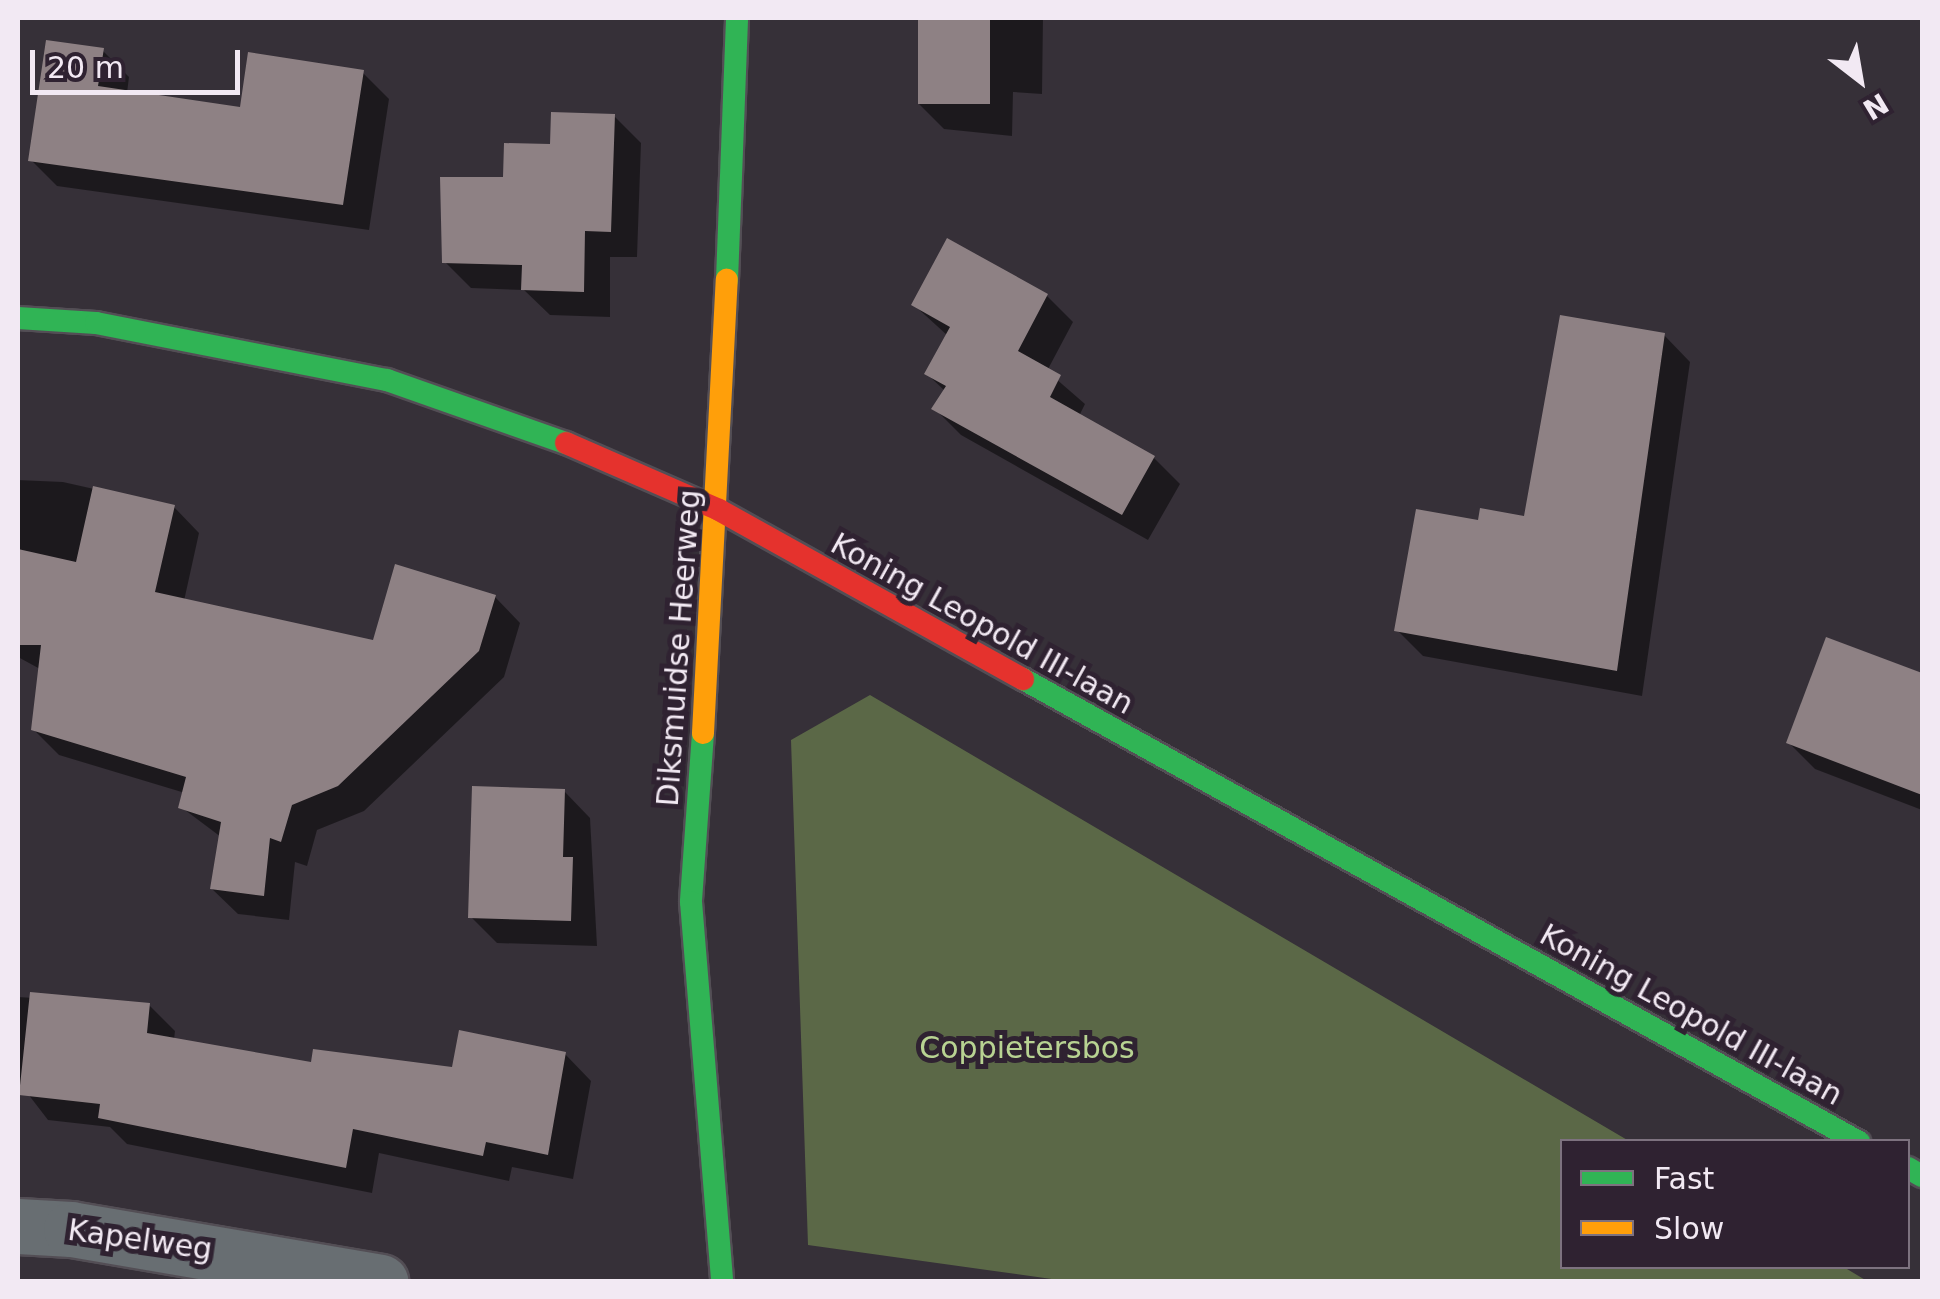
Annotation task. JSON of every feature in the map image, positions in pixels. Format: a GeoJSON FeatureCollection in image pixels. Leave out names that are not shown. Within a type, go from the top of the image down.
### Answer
{"type":"FeatureCollection","features":[{"type":"Feature","properties":{"kind":"street","name":"Diksmuidse Heerweg"},"geometry":{"type":"LineString","coordinates":[[722,1282],[692,902],[719,510],[737,18]]}},
{"type":"Feature","properties":{"kind":"street","name":"Koning Leopold III-laan"},"geometry":{"type":"LineString","coordinates":[[18,318],[96,323],[387,380],[618,460],[719,510],[1854,1139]]}},
{"type":"Feature","properties":{"kind":"street","name":"Kapelweg"},"geometry":{"type":"LineString","coordinates":[[18,1226],[71,1228],[380,1282]]}},
{"type":"Feature","properties":{"kind":"green space","name":"Coppietersbos"},"geometry":{"type":"Polygon","coordinates":[[[870,695],[1626,1139],[1560,1139],[1560,1269],[1847,1269],[1867,1281],[1073,1282],[808,1245],[791,740],[870,695]]]}},
{"type":"Feature","properties":{"kind":"building"},"geometry":{"type":"Polygon","coordinates":[[[918,18],[990,18],[990,104],[918,104],[918,18]]]}},
{"type":"Feature","properties":{"kind":"building"},"geometry":{"type":"Polygon","coordinates":[[[46,40],[104,48],[98,86],[240,107],[248,52],[364,70],[343,205],[28,161],[46,40]]]}},
{"type":"Feature","properties":{"kind":"building"},"geometry":{"type":"Polygon","coordinates":[[[551,112],[615,114],[611,232],[585,231],[584,292],[521,290],[522,265],[442,263],[440,177],[503,177],[504,143],[550,144],[551,112]]]}},
{"type":"Feature","properties":{"kind":"building"},"geometry":{"type":"Polygon","coordinates":[[[947,238],[1048,294],[1018,351],[1061,375],[1050,397],[1155,456],[1122,515],[931,409],[946,386],[924,374],[950,327],[911,305],[947,238]]]}},
{"type":"Feature","properties":{"kind":"building"},"geometry":{"type":"Polygon","coordinates":[[[1560,315],[1665,333],[1617,671],[1394,631],[1416,509],[1478,520],[1480,508],[1524,516],[1560,315]]]}},
{"type":"Feature","properties":{"kind":"building"},"geometry":{"type":"Polygon","coordinates":[[[93,486],[175,505],[155,592],[373,640],[395,564],[496,595],[479,651],[338,786],[292,805],[281,842],[270,838],[264,896],[210,889],[221,822],[178,808],[186,777],[31,730],[41,645],[18,645],[18,549],[76,562],[93,486]]]}},
{"type":"Feature","properties":{"kind":"building"},"geometry":{"type":"Polygon","coordinates":[[[1826,637],[1922,673],[1922,795],[1786,743],[1826,637]]]}},
{"type":"Feature","properties":{"kind":"building"},"geometry":{"type":"Polygon","coordinates":[[[472,786],[565,789],[563,857],[573,857],[571,921],[468,918],[472,786]]]}},
{"type":"Feature","properties":{"kind":"building"},"geometry":{"type":"Polygon","coordinates":[[[30,992],[150,1003],[147,1033],[311,1062],[313,1049],[452,1067],[459,1030],[566,1052],[548,1155],[486,1142],[483,1156],[353,1129],[346,1168],[98,1118],[100,1104],[19,1095],[30,992]]]}},
{"type":"Feature","properties":{"kind":"traffic: fast"},"geometry":{"type":"LineString","coordinates":[[727,280],[737,18]]}},
{"type":"Feature","properties":{"kind":"traffic: fast"},"geometry":{"type":"LineString","coordinates":[[18,318],[96,323],[387,380],[566,443]]}},
{"type":"Feature","properties":{"kind":"traffic: fast"},"geometry":{"type":"LineString","coordinates":[[1023,679],[1854,1139]]}},
{"type":"Feature","properties":{"kind":"traffic: fast"},"geometry":{"type":"LineString","coordinates":[[703,733],[691,902],[722,1282]]}},
{"type":"Feature","properties":{"kind":"traffic: fast"},"geometry":{"type":"LineString","coordinates":[[1910,1169],[1922,1176]]}},
{"type":"Feature","properties":{"kind":"traffic: slow"},"geometry":{"type":"LineString","coordinates":[[703,733],[727,280]]}},
{"type":"Feature","properties":{"kind":"traffic: jam"},"geometry":{"type":"LineString","coordinates":[[566,443],[719,510],[1023,679]]}}]}
